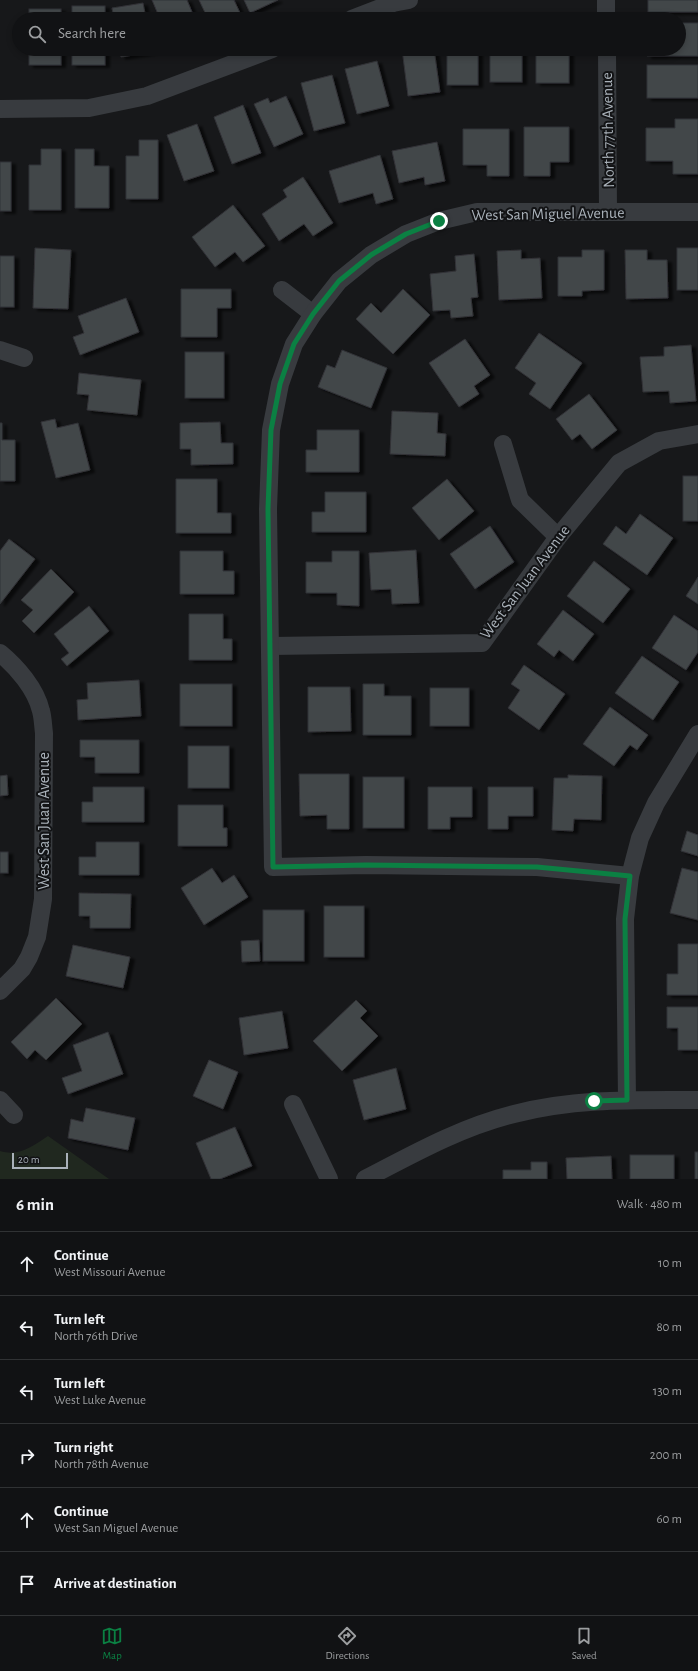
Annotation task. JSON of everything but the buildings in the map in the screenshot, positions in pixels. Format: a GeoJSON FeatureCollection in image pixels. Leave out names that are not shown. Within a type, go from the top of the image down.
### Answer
{"type":"FeatureCollection","features":[{"type":"Feature","properties":{"kind":"street"},"geometry":{"type":"LineString","coordinates":[[370,12],[393,3],[408,0]]}},
{"type":"Feature","properties":{"kind":"street"},"geometry":{"type":"LineString","coordinates":[[606,0],[606,12]]}},
{"type":"Feature","properties":{"kind":"street"},"geometry":{"type":"LineString","coordinates":[[0,109],[88,108],[147,96],[253,56]]}},
{"type":"Feature","properties":{"kind":"street","name":"North 77th Avenue"},"geometry":{"type":"LineString","coordinates":[[607,56],[608,212]]}},
{"type":"Feature","properties":{"kind":"street","name":"West San Miguel Avenue"},"geometry":{"type":"LineString","coordinates":[[630,876],[537,867],[366,865],[273,867],[268,509],[271,430],[280,384],[294,344],[313,314],[339,281],[371,255],[406,234],[439,221],[477,212],[698,212]]}},
{"type":"Feature","properties":{"kind":"street"},"geometry":{"type":"LineString","coordinates":[[282,290],[313,314]]}},
{"type":"Feature","properties":{"kind":"street"},"geometry":{"type":"LineString","coordinates":[[0,350],[24,358]]}},
{"type":"Feature","properties":{"kind":"street","name":"West San Juan Avenue"},"geometry":{"type":"LineString","coordinates":[[271,646],[482,643],[558,537],[619,463],[659,441],[698,434]]}},
{"type":"Feature","properties":{"kind":"street"},"geometry":{"type":"LineString","coordinates":[[503,444],[520,500],[558,537]]}},
{"type":"Feature","properties":{"kind":"street","name":"West San Juan Avenue"},"geometry":{"type":"LineString","coordinates":[[0,653],[10,662],[33,690],[41,710],[44,741],[43,899],[37,937],[22,969],[0,991]]}},
{"type":"Feature","properties":{"kind":"street"},"geometry":{"type":"LineString","coordinates":[[627,1100],[625,919],[630,876],[640,838],[656,803],[698,734]]}},
{"type":"Feature","properties":{"kind":"street"},"geometry":{"type":"LineString","coordinates":[[0,1100],[14,1115]]}},
{"type":"Feature","properties":{"kind":"street"},"geometry":{"type":"LineString","coordinates":[[365,1179],[412,1154],[447,1138],[514,1114],[559,1105],[594,1101],[698,1100]]}},
{"type":"Feature","properties":{"kind":"street"},"geometry":{"type":"LineString","coordinates":[[293,1104],[329,1179]]}},
{"type":"Feature","properties":{"kind":"shaded area"},"geometry":{"type":"Polygon","coordinates":[[[48,1136],[109,1179],[0,1179],[0,1151],[13,1153],[20,1152],[26,1150],[48,1136]]]}},
{"type":"Feature","properties":{"kind":"route"},"geometry":{"type":"LineString","coordinates":[[439,221],[406,234],[371,255],[339,281],[313,314],[294,344],[280,384],[271,430],[268,509],[273,867],[366,865],[537,867],[630,876],[625,919],[627,1100],[594,1101]]}}]}
